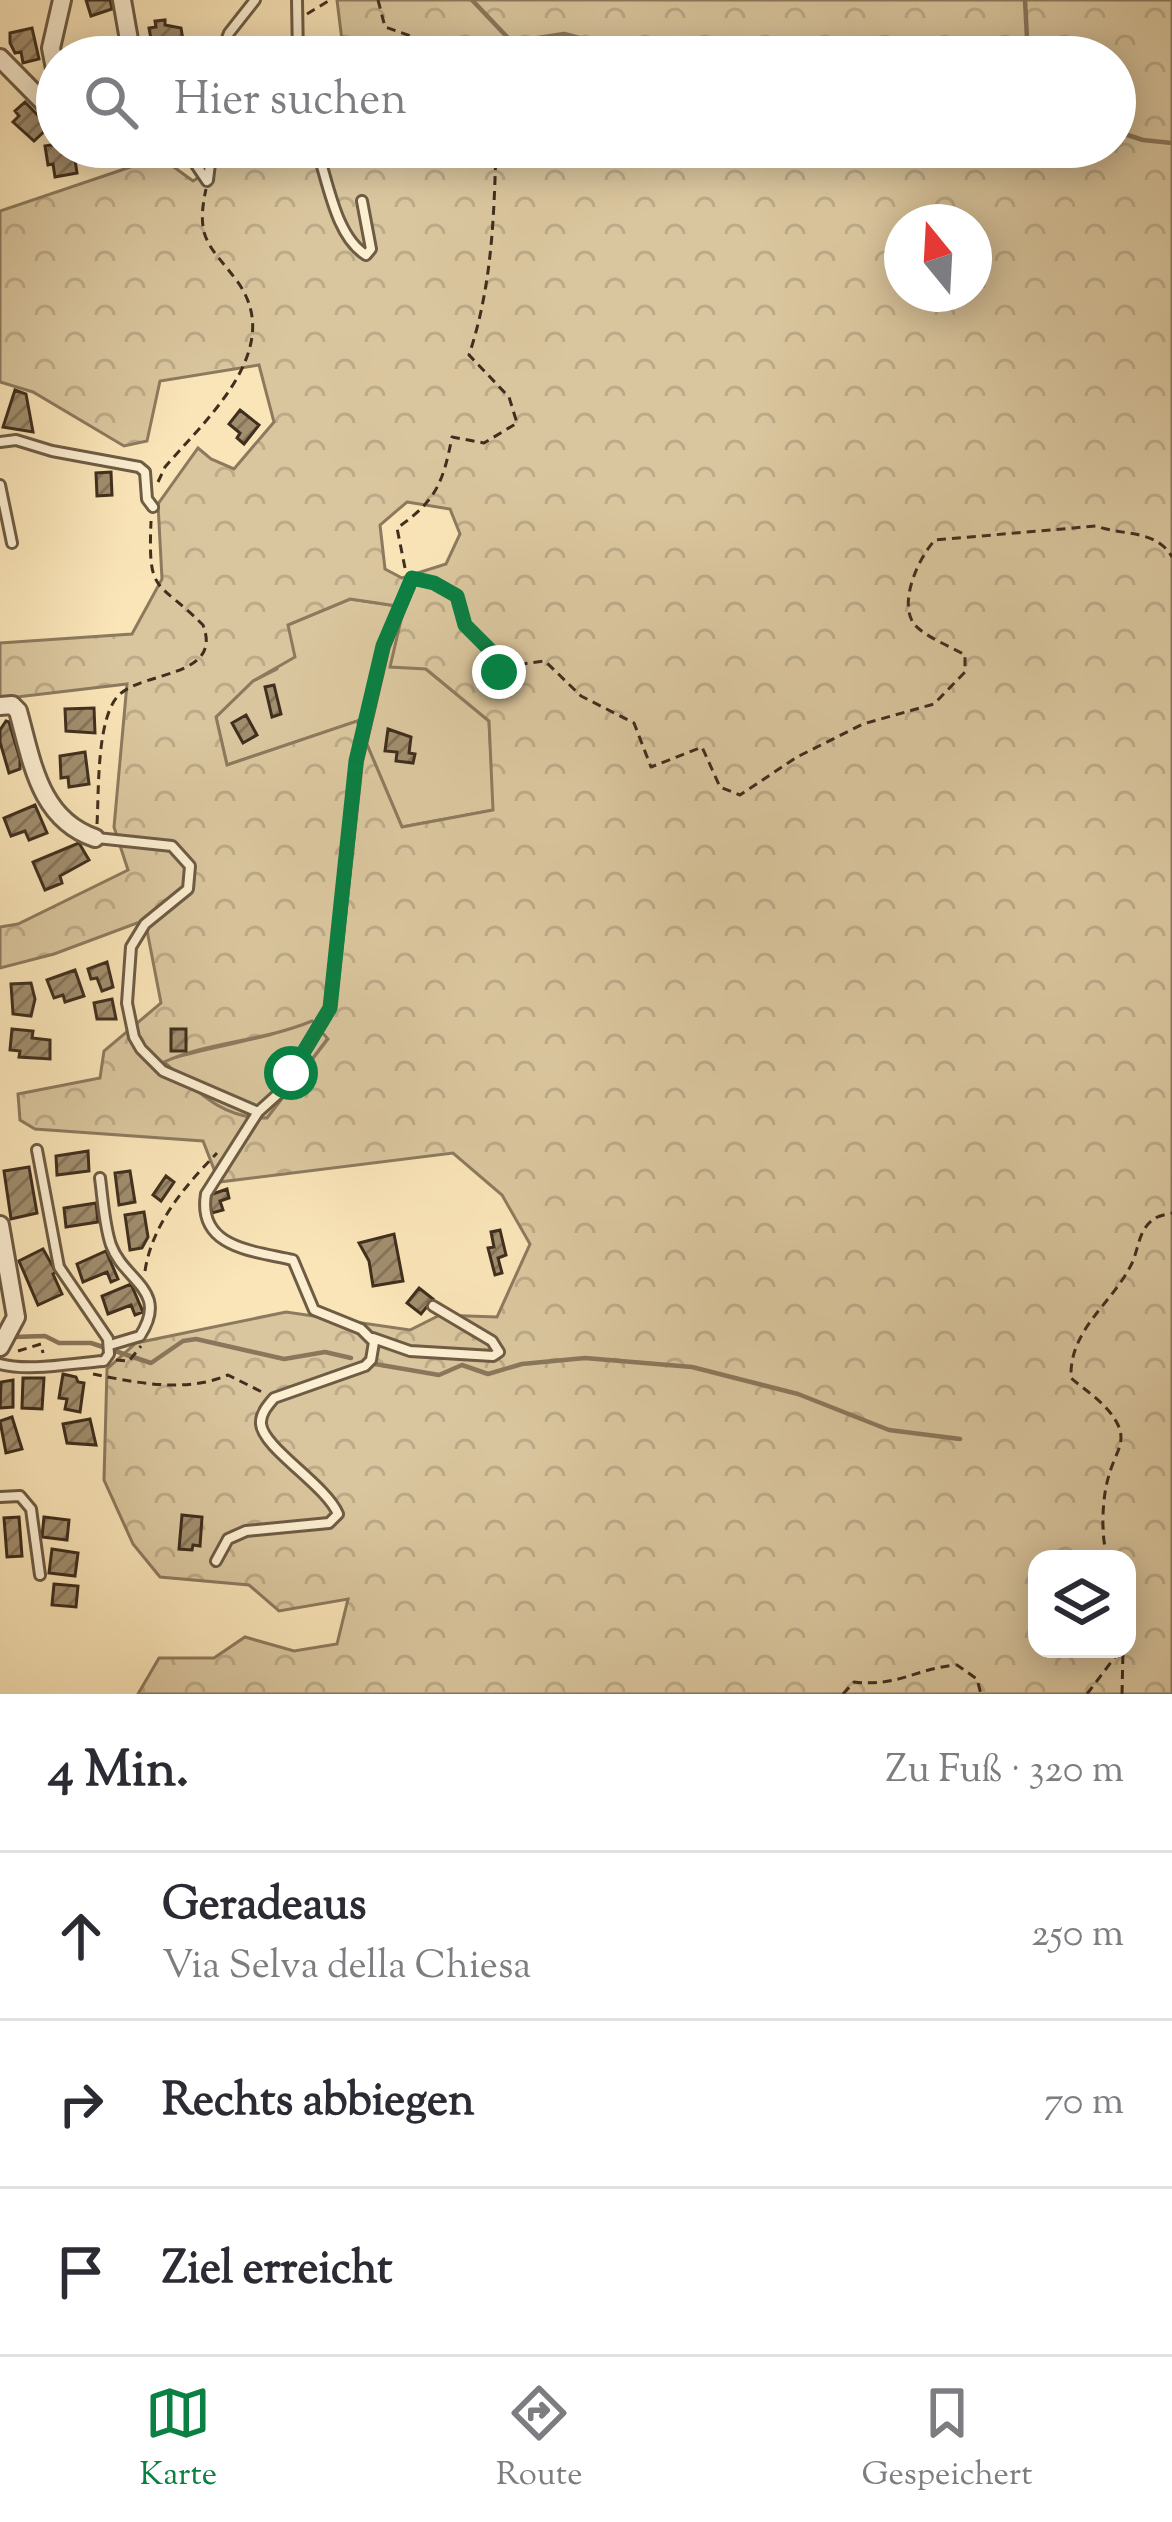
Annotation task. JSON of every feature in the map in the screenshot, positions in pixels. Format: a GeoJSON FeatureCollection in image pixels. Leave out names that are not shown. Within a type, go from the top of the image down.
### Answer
{"type":"FeatureCollection","features":[{"type":"Feature","properties":{"kind":"street"},"geometry":{"type":"LineString","coordinates":[[52,36],[62,0]]}},
{"type":"Feature","properties":{"kind":"street"},"geometry":{"type":"LineString","coordinates":[[122,0],[128,36]]}},
{"type":"Feature","properties":{"kind":"street"},"geometry":{"type":"LineString","coordinates":[[0,58],[36,95]]}},
{"type":"Feature","properties":{"kind":"street"},"geometry":{"type":"LineString","coordinates":[[0,706],[13,705],[18,712],[46,802],[95,838]]}},
{"type":"Feature","properties":{"kind":"street"},"geometry":{"type":"LineString","coordinates":[[0,1226],[7,1297],[16,1317],[9,1349]]}},
{"type":"Feature","properties":{"kind":"lane"},"geometry":{"type":"LineString","coordinates":[[227,36],[255,0]]}},
{"type":"Feature","properties":{"kind":"lane"},"geometry":{"type":"LineString","coordinates":[[297,0],[297,36]]}},
{"type":"Feature","properties":{"kind":"lane"},"geometry":{"type":"LineString","coordinates":[[198,168],[207,182]]}},
{"type":"Feature","properties":{"kind":"lane"},"geometry":{"type":"LineString","coordinates":[[207,182],[209,168]]}},
{"type":"Feature","properties":{"kind":"lane"},"geometry":{"type":"LineString","coordinates":[[323,168],[354,248],[366,255],[371,249],[362,201]]}},
{"type":"Feature","properties":{"kind":"lane"},"geometry":{"type":"LineString","coordinates":[[0,442],[16,440],[139,467],[146,476],[152,507]]}},
{"type":"Feature","properties":{"kind":"lane"},"geometry":{"type":"LineString","coordinates":[[0,485],[12,543]]}},
{"type":"Feature","properties":{"kind":"lane"},"geometry":{"type":"LineString","coordinates":[[412,578],[383,646],[356,761],[330,1008],[278,1094],[258,1112],[206,1194],[206,1214],[216,1232],[240,1250],[293,1260],[314,1310],[373,1338],[410,1351],[493,1356],[499,1352],[492,1341],[434,1306]]}},
{"type":"Feature","properties":{"kind":"lane"},"geometry":{"type":"LineString","coordinates":[[95,838],[172,845],[190,866],[188,889],[140,930],[128,959],[129,1019],[141,1049],[173,1077],[258,1112]]}},
{"type":"Feature","properties":{"kind":"lane"},"geometry":{"type":"LineString","coordinates":[[37,1150],[59,1267],[110,1349]]}},
{"type":"Feature","properties":{"kind":"lane"},"geometry":{"type":"LineString","coordinates":[[0,1364],[29,1368],[104,1361],[110,1349],[140,1336],[150,1306],[140,1282],[111,1245],[100,1178]]}},
{"type":"Feature","properties":{"kind":"lane"},"geometry":{"type":"LineString","coordinates":[[216,1561],[228,1539],[246,1531],[329,1523],[338,1514],[332,1499],[267,1438],[261,1424],[274,1398],[365,1366],[373,1354],[373,1338]]}},
{"type":"Feature","properties":{"kind":"lane"},"geometry":{"type":"LineString","coordinates":[[0,1497],[20,1496],[32,1509],[40,1575]]}},
{"type":"Feature","properties":{"kind":"path"},"geometry":{"type":"LineString","coordinates":[[296,21],[330,0]]}},
{"type":"Feature","properties":{"kind":"path"},"geometry":{"type":"LineString","coordinates":[[378,0],[385,27],[411,36]]}},
{"type":"Feature","properties":{"kind":"path"},"geometry":{"type":"LineString","coordinates":[[495,168],[484,310],[469,355],[509,397],[517,423],[484,443],[452,437],[444,480],[422,511],[397,528],[401,563],[412,578],[457,596],[465,625],[492,652],[499,672],[545,661],[581,696],[634,723],[651,767],[702,747],[720,787],[740,795],[797,757],[863,724],[934,704],[965,672],[965,655],[916,626],[910,613],[912,583],[934,540],[1096,526],[1114,533],[1145,535],[1165,543],[1172,556]]}},
{"type":"Feature","properties":{"kind":"path"},"geometry":{"type":"LineString","coordinates":[[95,838],[104,731],[115,699],[130,688],[198,662],[206,647],[202,625],[154,581],[150,550],[152,507],[160,474],[242,371],[253,340],[241,288],[205,242],[201,218],[207,182]]}},
{"type":"Feature","properties":{"kind":"path"},"geometry":{"type":"LineString","coordinates":[[146,1276],[149,1252],[180,1192],[217,1154],[244,1136]]}},
{"type":"Feature","properties":{"kind":"path"},"geometry":{"type":"LineString","coordinates":[[1105,1550],[1107,1491],[1110,1470],[1123,1449],[1121,1433],[1114,1416],[1072,1378],[1071,1361],[1094,1314],[1133,1261],[1140,1236],[1155,1217],[1172,1213]]}},
{"type":"Feature","properties":{"kind":"path"},"geometry":{"type":"LineString","coordinates":[[129,1361],[148,1337]]}},
{"type":"Feature","properties":{"kind":"path"},"geometry":{"type":"LineString","coordinates":[[9,1349],[41,1344],[45,1365]]}},
{"type":"Feature","properties":{"kind":"path"},"geometry":{"type":"LineString","coordinates":[[76,1361],[94,1375],[164,1385],[206,1385],[229,1375],[274,1398]]}},
{"type":"Feature","properties":{"kind":"path"},"geometry":{"type":"LineString","coordinates":[[1087,1694],[1115,1658]]}},
{"type":"Feature","properties":{"kind":"path"},"geometry":{"type":"LineString","coordinates":[[1122,1658],[1122,1694]]}},
{"type":"Feature","properties":{"kind":"path"},"geometry":{"type":"LineString","coordinates":[[843,1694],[854,1682],[883,1685],[934,1667],[957,1665],[977,1679],[981,1694]]}},
{"type":"Feature","properties":{"kind":"green space"},"geometry":{"type":"Polygon","coordinates":[[[337,0],[1172,0],[1172,1694],[138,1694],[159,1658],[214,1658],[245,1637],[294,1651],[337,1644],[348,1599],[279,1611],[249,1585],[160,1577],[133,1544],[104,1480],[107,1369],[136,1343],[286,1312],[410,1330],[440,1315],[497,1317],[530,1244],[502,1195],[453,1153],[219,1182],[203,1141],[35,1129],[20,1120],[18,1094],[100,1078],[104,1051],[161,1003],[145,920],[54,954],[0,968],[0,927],[18,924],[128,870],[114,827],[127,684],[0,699],[0,643],[132,634],[162,579],[158,504],[198,448],[234,469],[274,422],[259,365],[160,381],[147,441],[124,446],[33,392],[0,382],[0,211],[127,168],[175,168],[193,181],[214,168],[1136,168],[1136,36],[341,36],[337,0]],[[407,502],[380,525],[385,569],[402,578],[446,564],[460,534],[450,509],[407,502]],[[350,599],[288,625],[295,657],[253,681],[216,717],[227,765],[357,721],[402,827],[493,810],[489,721],[426,669],[390,667],[404,607],[350,599]],[[312,1021],[164,1062],[224,1109],[267,1118],[328,1039],[312,1021]]]}},
{"type":"Feature","properties":{"kind":"green space"},"geometry":{"type":"Polygon","coordinates":[[[350,599],[404,607],[426,669],[489,721],[494,810],[402,827],[357,721],[227,765],[216,717],[253,681],[277,669],[287,625],[350,599]]]}},
{"type":"Feature","properties":{"kind":"green space"},"geometry":{"type":"Polygon","coordinates":[[[312,1020],[328,1038],[268,1118],[223,1108],[163,1061],[276,1033],[312,1020]]]}},
{"type":"Feature","properties":{"kind":"building"},"geometry":{"type":"Polygon","coordinates":[[[86,0],[110,0],[112,9],[91,16],[86,0]]]}},
{"type":"Feature","properties":{"kind":"building"},"geometry":{"type":"Polygon","coordinates":[[[155,21],[181,28],[182,36],[150,36],[149,28],[156,27],[155,21]]]}},
{"type":"Feature","properties":{"kind":"building"},"geometry":{"type":"Polygon","coordinates":[[[32,28],[36,60],[23,63],[21,52],[15,53],[10,43],[10,33],[32,28]]]}},
{"type":"Feature","properties":{"kind":"building"},"geometry":{"type":"Polygon","coordinates":[[[25,102],[36,113],[34,141],[13,122],[19,116],[15,111],[25,102]]]}},
{"type":"Feature","properties":{"kind":"building"},"geometry":{"type":"Polygon","coordinates":[[[54,168],[76,168],[77,173],[55,177],[54,168]]]}},
{"type":"Feature","properties":{"kind":"building"},"geometry":{"type":"Polygon","coordinates":[[[15,390],[26,394],[33,432],[3,427],[15,390]]]}},
{"type":"Feature","properties":{"kind":"building"},"geometry":{"type":"Polygon","coordinates":[[[240,410],[259,425],[244,444],[229,424],[240,410]]]}},
{"type":"Feature","properties":{"kind":"building"},"geometry":{"type":"Polygon","coordinates":[[[111,472],[112,495],[97,496],[96,473],[111,472]]]}},
{"type":"Feature","properties":{"kind":"building"},"geometry":{"type":"Polygon","coordinates":[[[274,685],[281,714],[272,717],[265,687],[274,685]]]}},
{"type":"Feature","properties":{"kind":"building"},"geometry":{"type":"Polygon","coordinates":[[[94,708],[95,733],[66,731],[65,709],[94,708]]]}},
{"type":"Feature","properties":{"kind":"building"},"geometry":{"type":"Polygon","coordinates":[[[246,715],[257,735],[243,743],[232,723],[246,715]]]}},
{"type":"Feature","properties":{"kind":"building"},"geometry":{"type":"Polygon","coordinates":[[[6,721],[20,759],[20,769],[9,773],[0,742],[6,721]]]}},
{"type":"Feature","properties":{"kind":"building"},"geometry":{"type":"Polygon","coordinates":[[[388,729],[411,737],[413,763],[396,761],[397,752],[385,751],[388,729]]]}},
{"type":"Feature","properties":{"kind":"building"},"geometry":{"type":"Polygon","coordinates":[[[85,752],[89,784],[69,787],[68,777],[61,778],[60,756],[85,752]]]}},
{"type":"Feature","properties":{"kind":"building"},"geometry":{"type":"Polygon","coordinates":[[[35,805],[47,833],[29,840],[25,831],[11,836],[4,818],[35,805]]]}},
{"type":"Feature","properties":{"kind":"building"},"geometry":{"type":"Polygon","coordinates":[[[79,843],[89,860],[60,876],[62,883],[45,890],[33,862],[79,843]]]}},
{"type":"Feature","properties":{"kind":"building"},"geometry":{"type":"Polygon","coordinates":[[[107,962],[113,987],[102,991],[88,969],[107,962]]]}},
{"type":"Feature","properties":{"kind":"building"},"geometry":{"type":"Polygon","coordinates":[[[75,970],[84,996],[65,1002],[63,995],[54,998],[47,980],[75,970]]]}},
{"type":"Feature","properties":{"kind":"building"},"geometry":{"type":"Polygon","coordinates":[[[31,983],[35,999],[31,1016],[13,1014],[11,984],[31,983]]]}},
{"type":"Feature","properties":{"kind":"building"},"geometry":{"type":"Polygon","coordinates":[[[112,999],[116,1019],[97,1019],[94,1003],[112,999]]]}},
{"type":"Feature","properties":{"kind":"building"},"geometry":{"type":"Polygon","coordinates":[[[12,1029],[33,1031],[32,1038],[50,1040],[50,1059],[19,1057],[20,1051],[10,1050],[12,1029]]]}},
{"type":"Feature","properties":{"kind":"building"},"geometry":{"type":"Polygon","coordinates":[[[171,1029],[186,1029],[186,1051],[171,1051],[171,1029]]]}},
{"type":"Feature","properties":{"kind":"building"},"geometry":{"type":"Polygon","coordinates":[[[88,1151],[89,1171],[57,1175],[56,1156],[88,1151]]]}},
{"type":"Feature","properties":{"kind":"building"},"geometry":{"type":"Polygon","coordinates":[[[29,1167],[37,1213],[11,1219],[4,1171],[29,1167]]]}},
{"type":"Feature","properties":{"kind":"building"},"geometry":{"type":"Polygon","coordinates":[[[130,1171],[135,1202],[119,1205],[115,1173],[130,1171]]]}},
{"type":"Feature","properties":{"kind":"building"},"geometry":{"type":"Polygon","coordinates":[[[166,1176],[174,1182],[161,1201],[153,1195],[166,1176]]]}},
{"type":"Feature","properties":{"kind":"building"},"geometry":{"type":"Polygon","coordinates":[[[227,1189],[229,1198],[220,1201],[223,1210],[212,1213],[207,1196],[227,1189]]]}},
{"type":"Feature","properties":{"kind":"building"},"geometry":{"type":"Polygon","coordinates":[[[96,1203],[98,1222],[66,1227],[64,1208],[96,1203]]]}},
{"type":"Feature","properties":{"kind":"building"},"geometry":{"type":"Polygon","coordinates":[[[144,1212],[148,1237],[142,1248],[130,1250],[125,1215],[144,1212]]]}},
{"type":"Feature","properties":{"kind":"building"},"geometry":{"type":"Polygon","coordinates":[[[500,1230],[506,1255],[498,1258],[502,1273],[495,1275],[488,1248],[494,1247],[491,1232],[500,1230]]]}},
{"type":"Feature","properties":{"kind":"building"},"geometry":{"type":"Polygon","coordinates":[[[394,1234],[403,1281],[373,1286],[369,1261],[359,1243],[394,1234]]]}},
{"type":"Feature","properties":{"kind":"building"},"geometry":{"type":"Polygon","coordinates":[[[43,1249],[62,1294],[38,1305],[19,1261],[43,1249]]]}},
{"type":"Feature","properties":{"kind":"building"},"geometry":{"type":"Polygon","coordinates":[[[106,1251],[118,1279],[111,1282],[107,1272],[83,1282],[77,1264],[106,1251]]]}},
{"type":"Feature","properties":{"kind":"building"},"geometry":{"type":"Polygon","coordinates":[[[131,1284],[143,1312],[135,1315],[131,1305],[108,1314],[102,1296],[131,1284]]]}},
{"type":"Feature","properties":{"kind":"building"},"geometry":{"type":"Polygon","coordinates":[[[419,1288],[433,1299],[421,1314],[407,1303],[419,1288]]]}},
{"type":"Feature","properties":{"kind":"building"},"geometry":{"type":"Polygon","coordinates":[[[63,1374],[84,1383],[80,1412],[65,1409],[67,1399],[59,1398],[63,1374]]]}},
{"type":"Feature","properties":{"kind":"building"},"geometry":{"type":"Polygon","coordinates":[[[23,1378],[44,1378],[42,1409],[22,1408],[23,1378]]]}},
{"type":"Feature","properties":{"kind":"building"},"geometry":{"type":"Polygon","coordinates":[[[13,1380],[13,1407],[0,1408],[1,1382],[13,1380]]]}},
{"type":"Feature","properties":{"kind":"building"},"geometry":{"type":"Polygon","coordinates":[[[12,1417],[22,1449],[6,1453],[0,1421],[12,1417]]]}},
{"type":"Feature","properties":{"kind":"building"},"geometry":{"type":"Polygon","coordinates":[[[90,1419],[96,1445],[67,1443],[63,1424],[90,1419]]]}},
{"type":"Feature","properties":{"kind":"building"},"geometry":{"type":"Polygon","coordinates":[[[182,1515],[202,1517],[200,1546],[193,1545],[192,1550],[179,1549],[182,1515]]]}},
{"type":"Feature","properties":{"kind":"building"},"geometry":{"type":"Polygon","coordinates":[[[19,1517],[22,1556],[7,1557],[4,1518],[19,1517]]]}},
{"type":"Feature","properties":{"kind":"building"},"geometry":{"type":"Polygon","coordinates":[[[44,1517],[69,1520],[67,1540],[42,1537],[44,1517]]]}},
{"type":"Feature","properties":{"kind":"building"},"geometry":{"type":"Polygon","coordinates":[[[52,1549],[78,1553],[75,1576],[49,1573],[52,1549]]]}},
{"type":"Feature","properties":{"kind":"building"},"geometry":{"type":"Polygon","coordinates":[[[54,1584],[78,1586],[76,1607],[52,1605],[54,1584]]]}},
{"type":"Feature","properties":{"kind":"waterway"},"geometry":{"type":"LineString","coordinates":[[472,0],[506,36]]}},
{"type":"Feature","properties":{"kind":"waterway"},"geometry":{"type":"LineString","coordinates":[[1025,0],[1027,36]]}},
{"type":"Feature","properties":{"kind":"waterway"},"geometry":{"type":"LineString","coordinates":[[551,36],[572,36]]}},
{"type":"Feature","properties":{"kind":"waterway"},"geometry":{"type":"LineString","coordinates":[[1136,138],[1172,143]]}},
{"type":"Feature","properties":{"kind":"waterway"},"geometry":{"type":"LineString","coordinates":[[13,1337],[91,1343],[151,1363],[183,1341],[196,1339],[284,1359],[325,1352],[351,1358]]}},
{"type":"Feature","properties":{"kind":"waterway"},"geometry":{"type":"LineString","coordinates":[[375,1364],[439,1375],[462,1365],[488,1374],[522,1364],[585,1358],[692,1367],[798,1394],[889,1430],[960,1439]]}},
{"type":"Feature","properties":{"kind":"route"},"geometry":{"type":"LineString","coordinates":[[291,1073],[330,1008],[356,761],[383,646],[412,578],[457,596],[465,625],[492,652],[499,672]]}}]}
